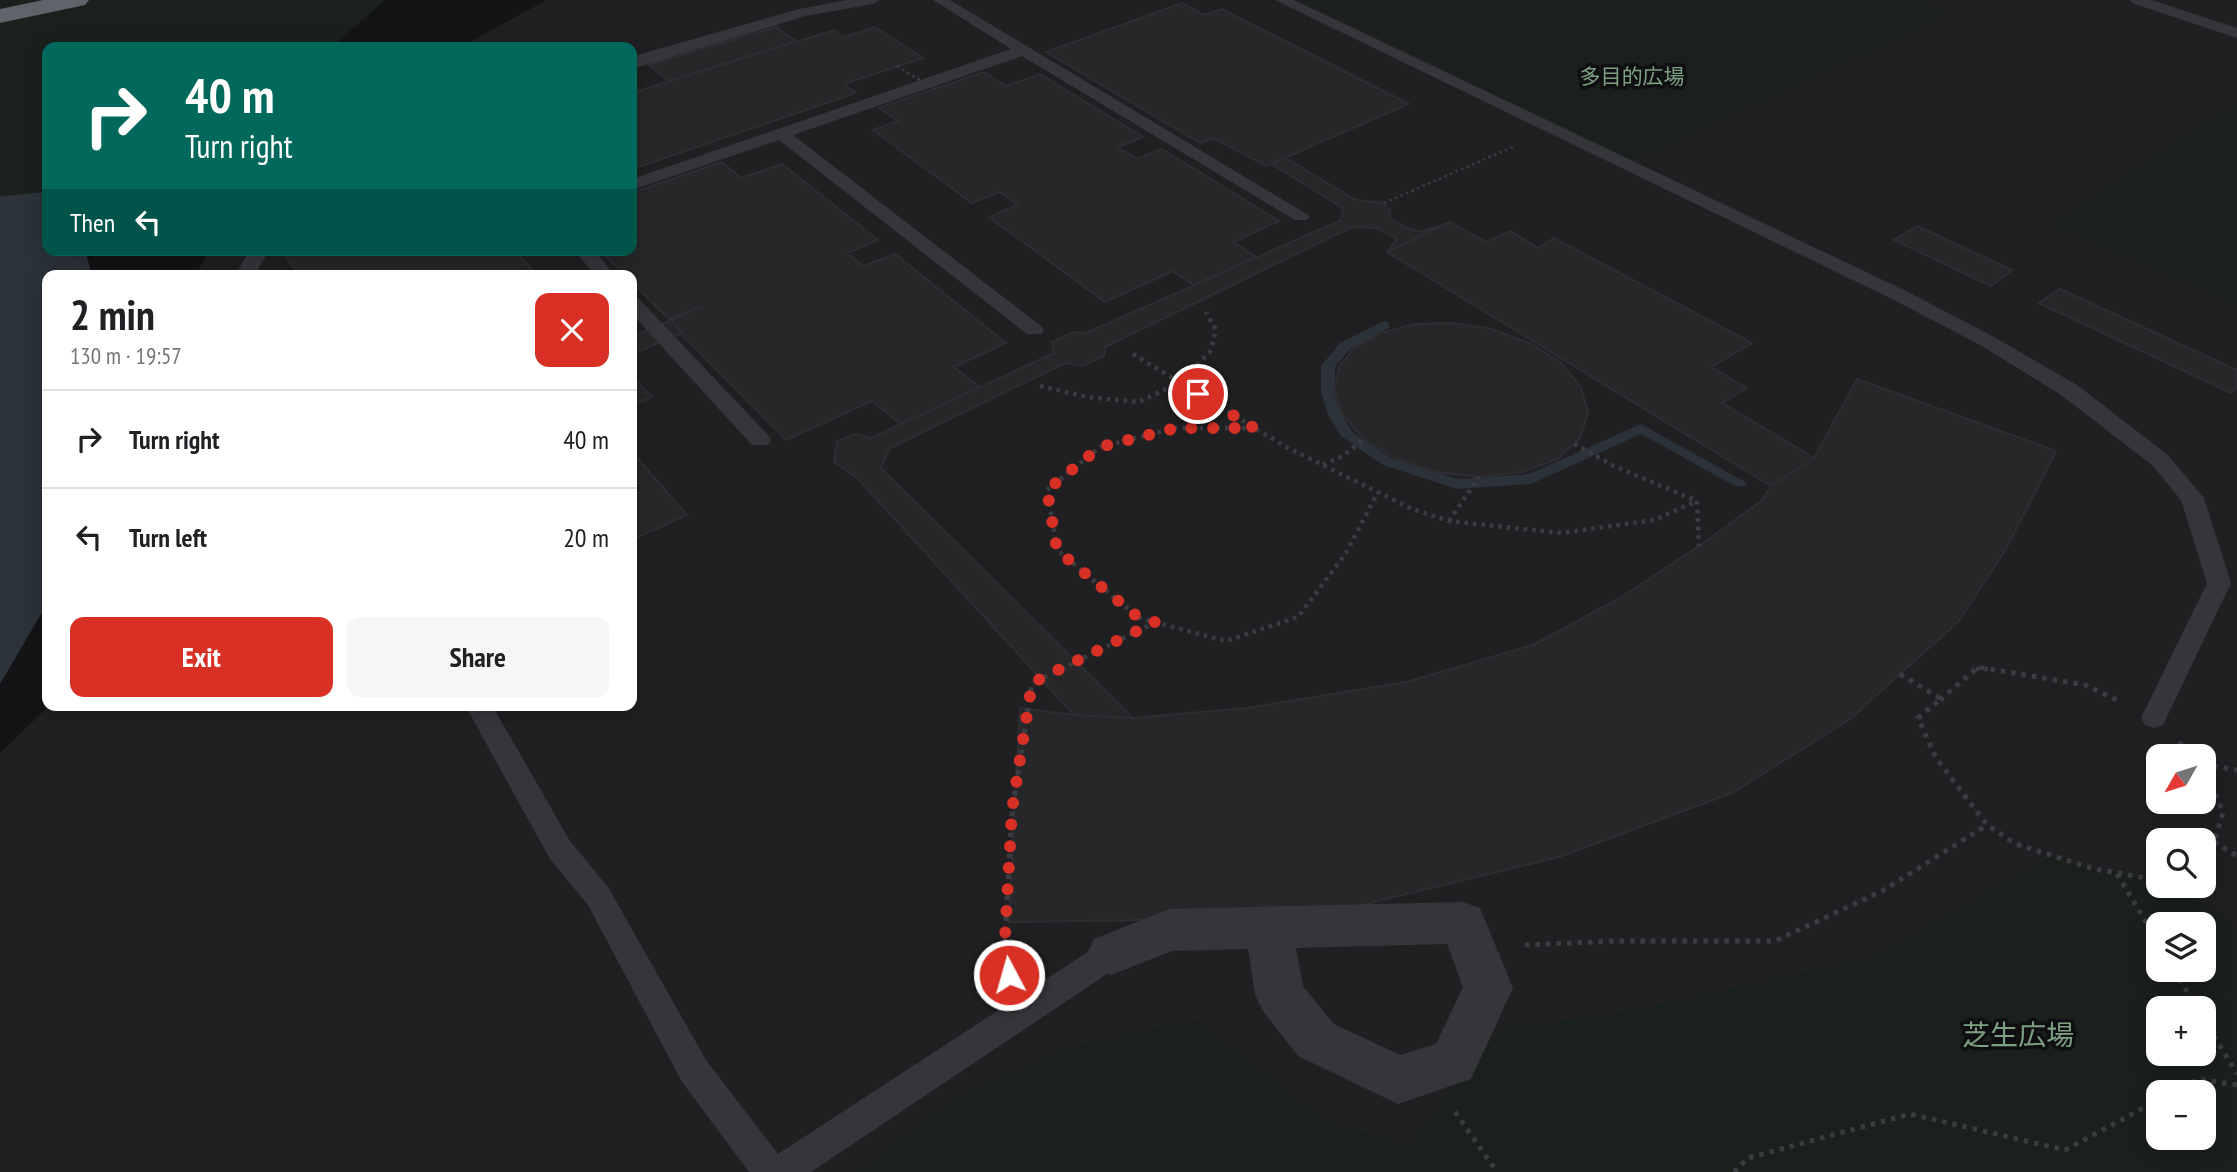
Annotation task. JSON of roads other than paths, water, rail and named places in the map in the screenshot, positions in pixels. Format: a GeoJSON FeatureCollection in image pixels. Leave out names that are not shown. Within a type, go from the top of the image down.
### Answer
{"type":"FeatureCollection","features":[{"type":"Feature","properties":{"kind":"highway"},"geometry":{"type":"LineString","coordinates":[[0,6],[27,0]]}},
{"type":"Feature","properties":{"kind":"highway"},"geometry":{"type":"LineString","coordinates":[[0,16],[77,0]]}},
{"type":"Feature","properties":{"kind":"street"},"geometry":{"type":"LineString","coordinates":[[1111,954],[1169,930],[1268,927],[1463,923],[1488,988],[1453,1062],[1398,1080],[1316,1040],[1280,995],[1268,927]]}},
{"type":"Feature","properties":{"kind":"lane"},"geometry":{"type":"LineString","coordinates":[[637,62],[804,12],[873,0]]}},
{"type":"Feature","properties":{"kind":"lane"},"geometry":{"type":"LineString","coordinates":[[940,0],[1301,216]]}},
{"type":"Feature","properties":{"kind":"lane"},"geometry":{"type":"LineString","coordinates":[[1282,0],[1887,289],[1989,342],[2069,390],[2160,460],[2192,498],[2219,583],[2154,718]]}},
{"type":"Feature","properties":{"kind":"lane"},"geometry":{"type":"LineString","coordinates":[[2137,0],[2237,33]]}},
{"type":"Feature","properties":{"kind":"lane"},"geometry":{"type":"LineString","coordinates":[[639,186],[1023,50]]}},
{"type":"Feature","properties":{"kind":"lane"},"geometry":{"type":"LineString","coordinates":[[781,134],[1034,330]]}},
{"type":"Feature","properties":{"kind":"lane"},"geometry":{"type":"LineString","coordinates":[[589,256],[601,270]]}},
{"type":"Feature","properties":{"kind":"lane"},"geometry":{"type":"LineString","coordinates":[[637,308],[760,440]]}},
{"type":"Feature","properties":{"kind":"lane"},"geometry":{"type":"LineString","coordinates":[[481,711],[560,850],[598,896],[694,1071],[770,1172]]}},
{"type":"Feature","properties":{"kind":"lane"},"geometry":{"type":"LineString","coordinates":[[781,1172],[1111,954]]}},
{"type":"Feature","properties":{"kind":"waterway"},"geometry":{"type":"LineString","coordinates":[[1384,325],[1345,346],[1328,366],[1328,392],[1335,415],[1348,436],[1388,462],[1457,484],[1531,479],[1641,428],[1740,483]]}},
{"type":"Feature","properties":{"kind":"park label","name":"多目的広場"},"geometry":{"type":"Point","coordinates":[1632,76]}},
{"type":"Feature","properties":{"kind":"park label","name":"芝生広場"},"geometry":{"type":"Point","coordinates":[2018,1034]}}]}
